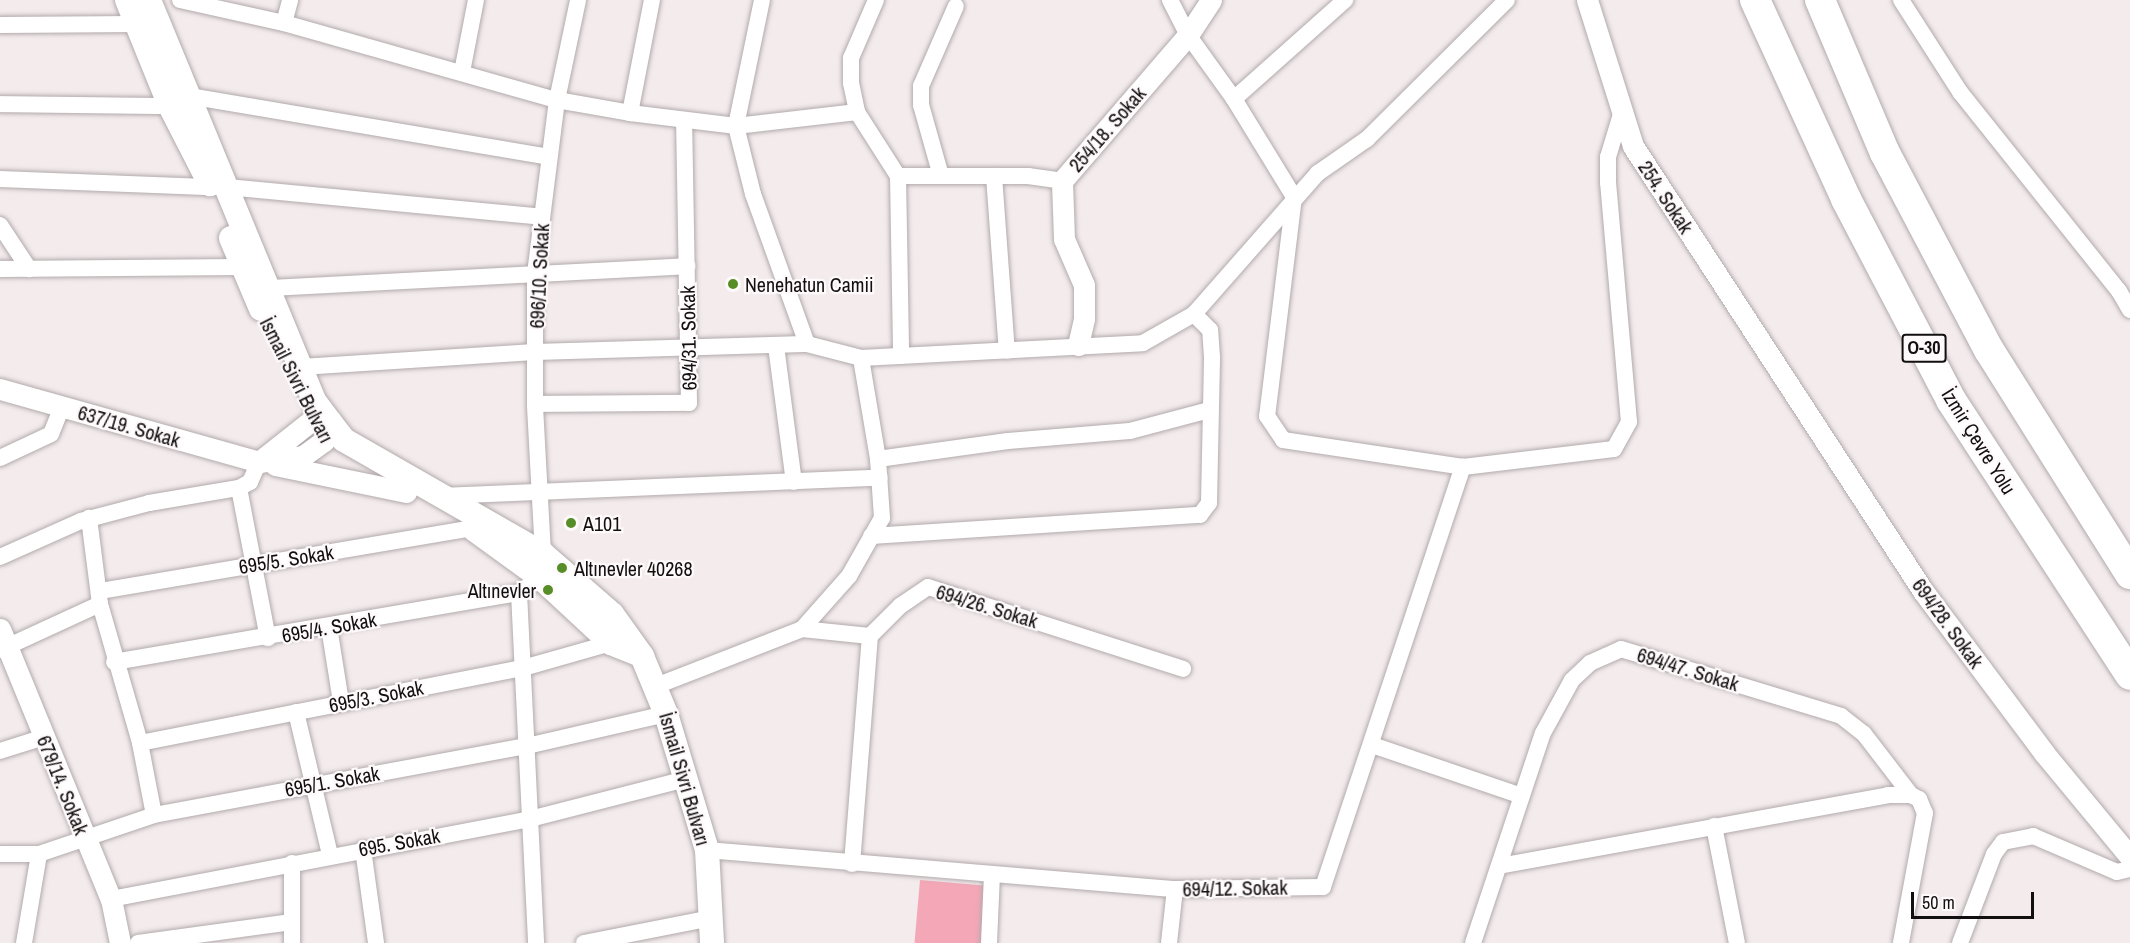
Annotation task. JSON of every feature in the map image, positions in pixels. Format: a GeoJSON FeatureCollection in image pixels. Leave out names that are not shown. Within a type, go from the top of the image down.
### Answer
{"type":"FeatureCollection","features":[{"type":"Feature","properties":{"kind":"highway","name":"İzmir Çevre Yolu"},"geometry":{"type":"LineString","coordinates":[[1755,0],[1846,199],[1951,399],[2130,675]]}},
{"type":"Feature","properties":{"kind":"highway"},"geometry":{"type":"LineString","coordinates":[[1820,0],[1885,153],[1989,350],[2130,574]]}},
{"type":"Feature","properties":{"kind":"main road","name":"İsmail Sivri Bulvarı"},"geometry":{"type":"LineString","coordinates":[[127,0],[136,24],[180,101],[269,288],[302,367],[322,427],[442,496],[612,614],[642,656],[666,714],[706,850],[712,943]]}},
{"type":"Feature","properties":{"kind":"main road","name":"İsmail Sivri Bulvarı"},"geometry":{"type":"LineString","coordinates":[[149,0],[180,101]]}},
{"type":"Feature","properties":{"kind":"main road","name":"İsmail Sivri Bulvarı"},"geometry":{"type":"LineString","coordinates":[[220,187],[242,267],[333,453],[541,566],[611,643],[642,656]]}},
{"type":"Feature","properties":{"kind":"street"},"geometry":{"type":"LineString","coordinates":[[284,23],[290,0]]}},
{"type":"Feature","properties":{"kind":"street"},"geometry":{"type":"LineString","coordinates":[[462,72],[476,0]]}},
{"type":"Feature","properties":{"kind":"street","name":"696/10. Sokak"},"geometry":{"type":"LineString","coordinates":[[541,566],[535,404],[535,274],[557,100],[578,0]]}},
{"type":"Feature","properties":{"kind":"street"},"geometry":{"type":"LineString","coordinates":[[630,113],[651,0]]}},
{"type":"Feature","properties":{"kind":"street"},"geometry":{"type":"LineString","coordinates":[[762,0],[736,126],[753,194],[807,344]]}},
{"type":"Feature","properties":{"kind":"street"},"geometry":{"type":"LineString","coordinates":[[876,0],[851,58],[851,82],[857,112],[898,176],[901,356]]}},
{"type":"Feature","properties":{"kind":"street"},"geometry":{"type":"LineString","coordinates":[[1170,0],[1188,35],[1234,99],[1294,198],[1267,416],[1283,440],[1463,467],[1614,449],[1629,422],[1608,183],[1608,157],[1622,111]]}},
{"type":"Feature","properties":{"kind":"street","name":"254/18. Sokak"},"geometry":{"type":"LineString","coordinates":[[1078,345],[1084,319],[1084,285],[1064,239],[1062,181],[1188,35],[1211,0]]}},
{"type":"Feature","properties":{"kind":"street"},"geometry":{"type":"LineString","coordinates":[[1234,99],[1345,0]]}},
{"type":"Feature","properties":{"kind":"street"},"geometry":{"type":"LineString","coordinates":[[302,367],[535,352],[688,350],[807,344],[861,358],[1143,343],[1194,314],[1318,173],[1367,139],[1507,0]]}},
{"type":"Feature","properties":{"kind":"street","name":"254. Sokak"},"geometry":{"type":"LineString","coordinates":[[1587,0],[1633,146],[1782,378]]}},
{"type":"Feature","properties":{"kind":"street"},"geometry":{"type":"LineString","coordinates":[[1901,0],[1960,92],[2112,281],[2130,310]]}},
{"type":"Feature","properties":{"kind":"street"},"geometry":{"type":"LineString","coordinates":[[185,1],[284,23],[557,100],[630,113],[736,126],[857,112]]}},
{"type":"Feature","properties":{"kind":"street"},"geometry":{"type":"LineString","coordinates":[[941,176],[921,105],[921,86],[956,6]]}},
{"type":"Feature","properties":{"kind":"street"},"geometry":{"type":"LineString","coordinates":[[0,25],[136,24]]}},
{"type":"Feature","properties":{"kind":"street"},"geometry":{"type":"LineString","coordinates":[[0,104],[180,101],[549,158]]}},
{"type":"Feature","properties":{"kind":"street","name":"694/31. Sokak"},"geometry":{"type":"LineString","coordinates":[[535,404],[689,403],[684,120]]}},
{"type":"Feature","properties":{"kind":"street"},"geometry":{"type":"LineString","coordinates":[[898,176],[994,176],[1062,181]]}},
{"type":"Feature","properties":{"kind":"street"},"geometry":{"type":"LineString","coordinates":[[994,176],[1007,351]]}},
{"type":"Feature","properties":{"kind":"street"},"geometry":{"type":"LineString","coordinates":[[0,180],[220,187],[542,217]]}},
{"type":"Feature","properties":{"kind":"street"},"geometry":{"type":"LineString","coordinates":[[0,225],[28,268]]}},
{"type":"Feature","properties":{"kind":"street"},"geometry":{"type":"LineString","coordinates":[[269,288],[687,266]]}},
{"type":"Feature","properties":{"kind":"street"},"geometry":{"type":"LineString","coordinates":[[0,269],[242,267]]}},
{"type":"Feature","properties":{"kind":"street"},"geometry":{"type":"LineString","coordinates":[[872,536],[1200,515],[1209,503],[1210,330],[1194,314]]}},
{"type":"Feature","properties":{"kind":"street"},"geometry":{"type":"LineString","coordinates":[[776,346],[794,482]]}},
{"type":"Feature","properties":{"kind":"street"},"geometry":{"type":"LineString","coordinates":[[656,686],[802,629],[849,576],[882,518],[878,459],[861,358]]}},
{"type":"Feature","properties":{"kind":"street","name":"694/28. Sokak"},"geometry":{"type":"LineString","coordinates":[[1782,378],[1923,591],[2044,753],[2130,857]]}},
{"type":"Feature","properties":{"kind":"street","name":"637/19. Sokak"},"geometry":{"type":"LineString","coordinates":[[0,388],[259,462],[406,492]]}},
{"type":"Feature","properties":{"kind":"street"},"geometry":{"type":"LineString","coordinates":[[0,458],[51,434],[62,407]]}},
{"type":"Feature","properties":{"kind":"street"},"geometry":{"type":"LineString","coordinates":[[878,459],[1008,441],[1130,431],[1209,410]]}},
{"type":"Feature","properties":{"kind":"street"},"geometry":{"type":"LineString","coordinates":[[0,557],[89,518],[238,488],[250,482],[259,462],[322,427]]}},
{"type":"Feature","properties":{"kind":"street","name":"694/12. Sokak"},"geometry":{"type":"LineString","coordinates":[[706,850],[852,864],[1175,889],[1323,887],[1463,467]]}},
{"type":"Feature","properties":{"kind":"street"},"geometry":{"type":"LineString","coordinates":[[442,496],[880,478]]}},
{"type":"Feature","properties":{"kind":"street"},"geometry":{"type":"LineString","coordinates":[[238,488],[268,638]]}},
{"type":"Feature","properties":{"kind":"street"},"geometry":{"type":"LineString","coordinates":[[89,518],[100,598],[114,662],[140,743],[154,815]]}},
{"type":"Feature","properties":{"kind":"street","name":"695/5. Sokak"},"geometry":{"type":"LineString","coordinates":[[2,642],[100,598],[253,564],[472,528]]}},
{"type":"Feature","properties":{"kind":"street","name":"695/4. Sokak"},"geometry":{"type":"LineString","coordinates":[[114,662],[268,638],[519,593],[541,566]]}},
{"type":"Feature","properties":{"kind":"street","name":"694/26. Sokak"},"geometry":{"type":"LineString","coordinates":[[870,636],[900,606],[928,587],[1183,669]]}},
{"type":"Feature","properties":{"kind":"street"},"geometry":{"type":"LineString","coordinates":[[519,593],[536,943]]}},
{"type":"Feature","properties":{"kind":"street"},"geometry":{"type":"LineString","coordinates":[[329,627],[341,702]]}},
{"type":"Feature","properties":{"kind":"street"},"geometry":{"type":"LineString","coordinates":[[802,629],[870,636],[852,864]]}},
{"type":"Feature","properties":{"kind":"street","name":"679/14. Sokak"},"geometry":{"type":"LineString","coordinates":[[2,642],[111,899],[120,943]]}},
{"type":"Feature","properties":{"kind":"street","name":"695/3. Sokak"},"geometry":{"type":"LineString","coordinates":[[140,743],[523,668],[611,643]]}},
{"type":"Feature","properties":{"kind":"street","name":"694/47. Sokak"},"geometry":{"type":"LineString","coordinates":[[1473,943],[1543,733],[1572,680],[1590,663],[1621,649],[1841,716],[1864,734],[1911,795],[1919,799],[1926,813],[1901,943]]}},
{"type":"Feature","properties":{"kind":"street"},"geometry":{"type":"LineString","coordinates":[[296,712],[330,855]]}},
{"type":"Feature","properties":{"kind":"street","name":"695/1. Sokak"},"geometry":{"type":"LineString","coordinates":[[0,854],[39,854],[154,815],[527,746],[666,714]]}},
{"type":"Feature","properties":{"kind":"street"},"geometry":{"type":"LineString","coordinates":[[0,751],[44,737]]}},
{"type":"Feature","properties":{"kind":"street"},"geometry":{"type":"LineString","coordinates":[[1372,745],[1522,796]]}},
{"type":"Feature","properties":{"kind":"street","name":"695. Sokak"},"geometry":{"type":"LineString","coordinates":[[111,899],[330,855],[530,819],[686,779]]}},
{"type":"Feature","properties":{"kind":"street"},"geometry":{"type":"LineString","coordinates":[[1499,866],[1888,795],[1911,795]]}},
{"type":"Feature","properties":{"kind":"street"},"geometry":{"type":"LineString","coordinates":[[1714,826],[1737,943]]}},
{"type":"Feature","properties":{"kind":"street"},"geometry":{"type":"LineString","coordinates":[[1960,943],[1994,854],[2010,839],[2033,836],[2117,872],[2130,869]]}},
{"type":"Feature","properties":{"kind":"street"},"geometry":{"type":"LineString","coordinates":[[363,849],[376,943]]}},
{"type":"Feature","properties":{"kind":"street"},"geometry":{"type":"LineString","coordinates":[[24,943],[39,854]]}},
{"type":"Feature","properties":{"kind":"street"},"geometry":{"type":"LineString","coordinates":[[291,863],[292,943]]}},
{"type":"Feature","properties":{"kind":"street"},"geometry":{"type":"LineString","coordinates":[[989,943],[992,875]]}},
{"type":"Feature","properties":{"kind":"street"},"geometry":{"type":"LineString","coordinates":[[1169,943],[1175,889]]}},
{"type":"Feature","properties":{"kind":"street"},"geometry":{"type":"LineString","coordinates":[[584,943],[711,918]]}},
{"type":"Feature","properties":{"kind":"street"},"geometry":{"type":"LineString","coordinates":[[138,943],[213,938],[292,922]]}},
{"type":"Feature","properties":{"kind":"shaded area"},"geometry":{"type":"Polygon","coordinates":[[[920,880],[987,886],[982,943],[915,943],[920,880]]]}},
{"type":"Feature","properties":{"kind":"place","name":"Nenehatun Camii"},"geometry":{"type":"Point","coordinates":[733,284]}},
{"type":"Feature","properties":{"kind":"place","name":"A101"},"geometry":{"type":"Point","coordinates":[571,523]}},
{"type":"Feature","properties":{"kind":"place","name":"Altınevler 40268"},"geometry":{"type":"Point","coordinates":[562,568]}},
{"type":"Feature","properties":{"kind":"place","name":"Altınevler"},"geometry":{"type":"Point","coordinates":[548,590]}}]}
